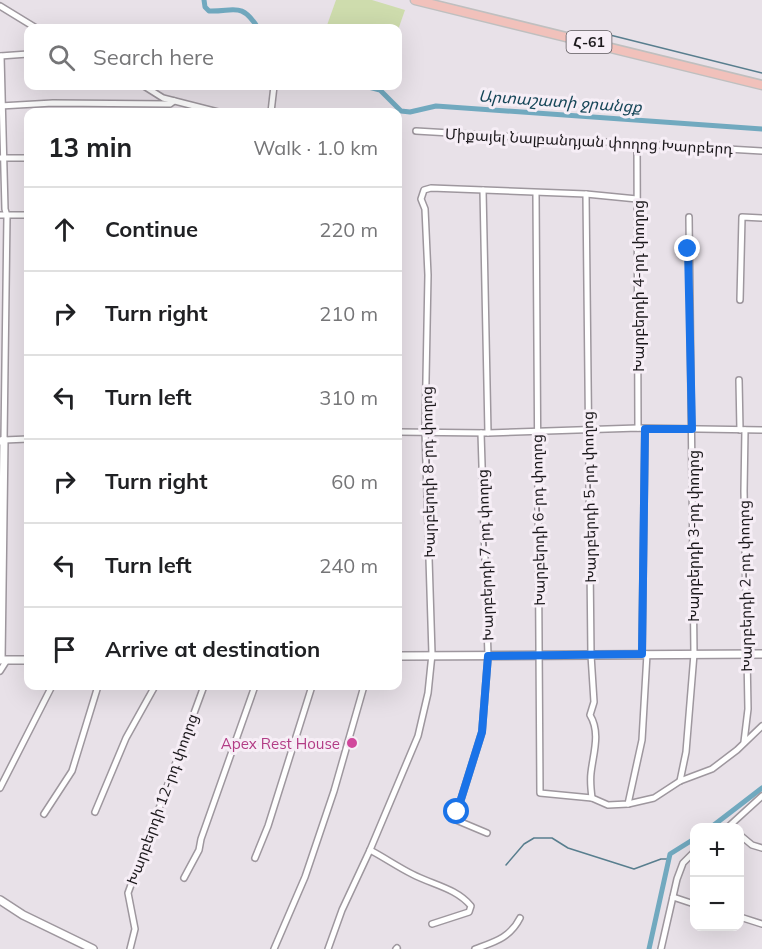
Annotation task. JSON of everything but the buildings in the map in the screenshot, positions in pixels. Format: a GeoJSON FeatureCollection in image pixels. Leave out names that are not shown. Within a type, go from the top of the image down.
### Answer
{"type":"FeatureCollection","features":[{"type":"Feature","properties":{"kind":"main road","name":"Հ-61"},"geometry":{"type":"LineString","coordinates":[[415,0],[762,85]]}},
{"type":"Feature","properties":{"kind":"street"},"geometry":{"type":"LineString","coordinates":[[0,6],[29,24]]}},
{"type":"Feature","properties":{"kind":"street"},"geometry":{"type":"LineString","coordinates":[[0,670],[3,660],[2,440],[3,215],[5,209],[0,56],[24,54]]}},
{"type":"Feature","properties":{"kind":"street"},"geometry":{"type":"LineString","coordinates":[[150,90],[163,98],[202,108]]}},
{"type":"Feature","properties":{"kind":"street"},"geometry":{"type":"LineString","coordinates":[[271,108],[274,90]]}},
{"type":"Feature","properties":{"kind":"street"},"geometry":{"type":"LineString","coordinates":[[1,106],[53,103],[170,104],[174,101]]}},
{"type":"Feature","properties":{"kind":"street","name":"Միքայել Նալբանդյան փողոց Խարբերդ"},"geometry":{"type":"LineString","coordinates":[[416,131],[762,152]]}},
{"type":"Feature","properties":{"kind":"street","name":"Խարբերդի 4-րդ փողոց"},"geometry":{"type":"LineString","coordinates":[[628,804],[642,740],[644,654],[637,144]]}},
{"type":"Feature","properties":{"kind":"street"},"geometry":{"type":"LineString","coordinates":[[2,158],[24,158]]}},
{"type":"Feature","properties":{"kind":"street","name":"Խարբերդի 8-րդ փողոց"},"geometry":{"type":"LineString","coordinates":[[328,949],[342,910],[418,736],[428,693],[432,654],[424,431],[428,275],[425,209],[421,199],[424,190],[431,188],[536,194],[586,194],[637,199]]}},
{"type":"Feature","properties":{"kind":"street"},"geometry":{"type":"LineString","coordinates":[[483,190],[488,433]]}},
{"type":"Feature","properties":{"kind":"street","name":"Խարբերդի 6-րդ փողոց"},"geometry":{"type":"LineString","coordinates":[[536,194],[540,793],[592,798]]}},
{"type":"Feature","properties":{"kind":"street","name":"Խարբերդի 5-րդ փողոց"},"geometry":{"type":"LineString","coordinates":[[586,194],[591,655],[594,702],[590,715],[595,723],[595,749],[590,776],[592,798]]}},
{"type":"Feature","properties":{"kind":"street"},"geometry":{"type":"LineString","coordinates":[[3,215],[24,215]]}},
{"type":"Feature","properties":{"kind":"street"},"geometry":{"type":"LineString","coordinates":[[741,300],[742,217],[762,218]]}},
{"type":"Feature","properties":{"kind":"street","name":"Խարբերդի 3-րդ փողոց"},"geometry":{"type":"LineString","coordinates":[[680,782],[686,752],[694,654],[689,218]]}},
{"type":"Feature","properties":{"kind":"street","name":"Խարբերդի 2-րդ փողոց"},"geometry":{"type":"LineString","coordinates":[[739,380],[743,430],[745,654],[748,709],[744,742]]}},
{"type":"Feature","properties":{"kind":"street"},"geometry":{"type":"LineString","coordinates":[[402,432],[488,433],[641,428],[762,430]]}},
{"type":"Feature","properties":{"kind":"street","name":"Խարբերդի 7-րդ փողոց"},"geometry":{"type":"LineString","coordinates":[[481,433],[488,656],[482,732],[456,820],[487,833]]}},
{"type":"Feature","properties":{"kind":"street"},"geometry":{"type":"LineString","coordinates":[[2,440],[24,439]]}},
{"type":"Feature","properties":{"kind":"street"},"geometry":{"type":"LineString","coordinates":[[402,656],[762,654]]}},
{"type":"Feature","properties":{"kind":"street"},"geometry":{"type":"LineString","coordinates":[[3,660],[24,660]]}},
{"type":"Feature","properties":{"kind":"street"},"geometry":{"type":"LineString","coordinates":[[0,788],[50,690]]}},
{"type":"Feature","properties":{"kind":"street"},"geometry":{"type":"LineString","coordinates":[[44,814],[72,771],[97,690]]}},
{"type":"Feature","properties":{"kind":"street"},"geometry":{"type":"LineString","coordinates":[[95,812],[126,738],[153,690]]}},
{"type":"Feature","properties":{"kind":"street","name":"Խարբերդի 12-րդ փողոց"},"geometry":{"type":"LineString","coordinates":[[130,949],[135,929],[128,893],[203,690]]}},
{"type":"Feature","properties":{"kind":"street"},"geometry":{"type":"LineString","coordinates":[[184,878],[200,850],[201,839],[254,690]]}},
{"type":"Feature","properties":{"kind":"street"},"geometry":{"type":"LineString","coordinates":[[255,858],[271,816],[311,690]]}},
{"type":"Feature","properties":{"kind":"street"},"geometry":{"type":"LineString","coordinates":[[274,949],[305,877],[334,791],[363,690]]}},
{"type":"Feature","properties":{"kind":"street"},"geometry":{"type":"LineString","coordinates":[[592,798],[608,805],[628,804],[654,798],[680,782],[712,769],[762,726]]}},
{"type":"Feature","properties":{"kind":"street"},"geometry":{"type":"LineString","coordinates":[[734,823],[762,796]]}},
{"type":"Feature","properties":{"kind":"street"},"geometry":{"type":"LineString","coordinates":[[744,838],[752,845],[762,848]]}},
{"type":"Feature","properties":{"kind":"street"},"geometry":{"type":"LineString","coordinates":[[370,850],[430,883],[454,891],[471,906],[469,912],[462,916],[432,924]]}},
{"type":"Feature","properties":{"kind":"street"},"geometry":{"type":"LineString","coordinates":[[661,949],[677,879],[683,863],[690,856]]}},
{"type":"Feature","properties":{"kind":"street"},"geometry":{"type":"LineString","coordinates":[[673,897],[690,902]]}},
{"type":"Feature","properties":{"kind":"street"},"geometry":{"type":"LineString","coordinates":[[0,900],[23,915],[93,949]]}},
{"type":"Feature","properties":{"kind":"street"},"geometry":{"type":"LineString","coordinates":[[475,949],[505,937],[515,928],[520,918]]}},
{"type":"Feature","properties":{"kind":"street"},"geometry":{"type":"LineString","coordinates":[[744,918],[762,924]]}},
{"type":"Feature","properties":{"kind":"green space"},"geometry":{"type":"Polygon","coordinates":[[[336,0],[372,0],[405,10],[400,24],[327,24],[336,0]]]}},
{"type":"Feature","properties":{"kind":"waterway","name":"Արտաշատի ջրանցք"},"geometry":{"type":"LineString","coordinates":[[204,0],[205,7],[209,11],[242,11],[255,24]]}},
{"type":"Feature","properties":{"kind":"waterway"},"geometry":{"type":"LineString","coordinates":[[610,35],[762,73]]}},
{"type":"Feature","properties":{"kind":"waterway","name":"Արտաշատի ջրանցք"},"geometry":{"type":"LineString","coordinates":[[380,90],[398,108]]}},
{"type":"Feature","properties":{"kind":"waterway","name":"Արտաշատի ջրանցք"},"geometry":{"type":"LineString","coordinates":[[402,111],[410,112],[436,106],[762,129]]}},
{"type":"Feature","properties":{"kind":"waterway","name":"Արտաշատի ջրանցք"},"geometry":{"type":"LineString","coordinates":[[716,823],[762,788]]}},
{"type":"Feature","properties":{"kind":"waterway"},"geometry":{"type":"LineString","coordinates":[[506,865],[524,844],[534,838],[552,838],[568,848],[634,869],[661,859],[669,859]]}},
{"type":"Feature","properties":{"kind":"waterway","name":"Արտաշատի ջրանցք"},"geometry":{"type":"LineString","coordinates":[[649,949],[670,854],[690,842]]}},
{"type":"Feature","properties":{"kind":"place","name":"Apex Rest House"},"geometry":{"type":"Point","coordinates":[352,743]}},
{"type":"Feature","properties":{"kind":"route"},"geometry":{"type":"LineString","coordinates":[[457,812],[482,732],[488,656],[642,654],[645,429],[692,429],[688,249]]}}]}
